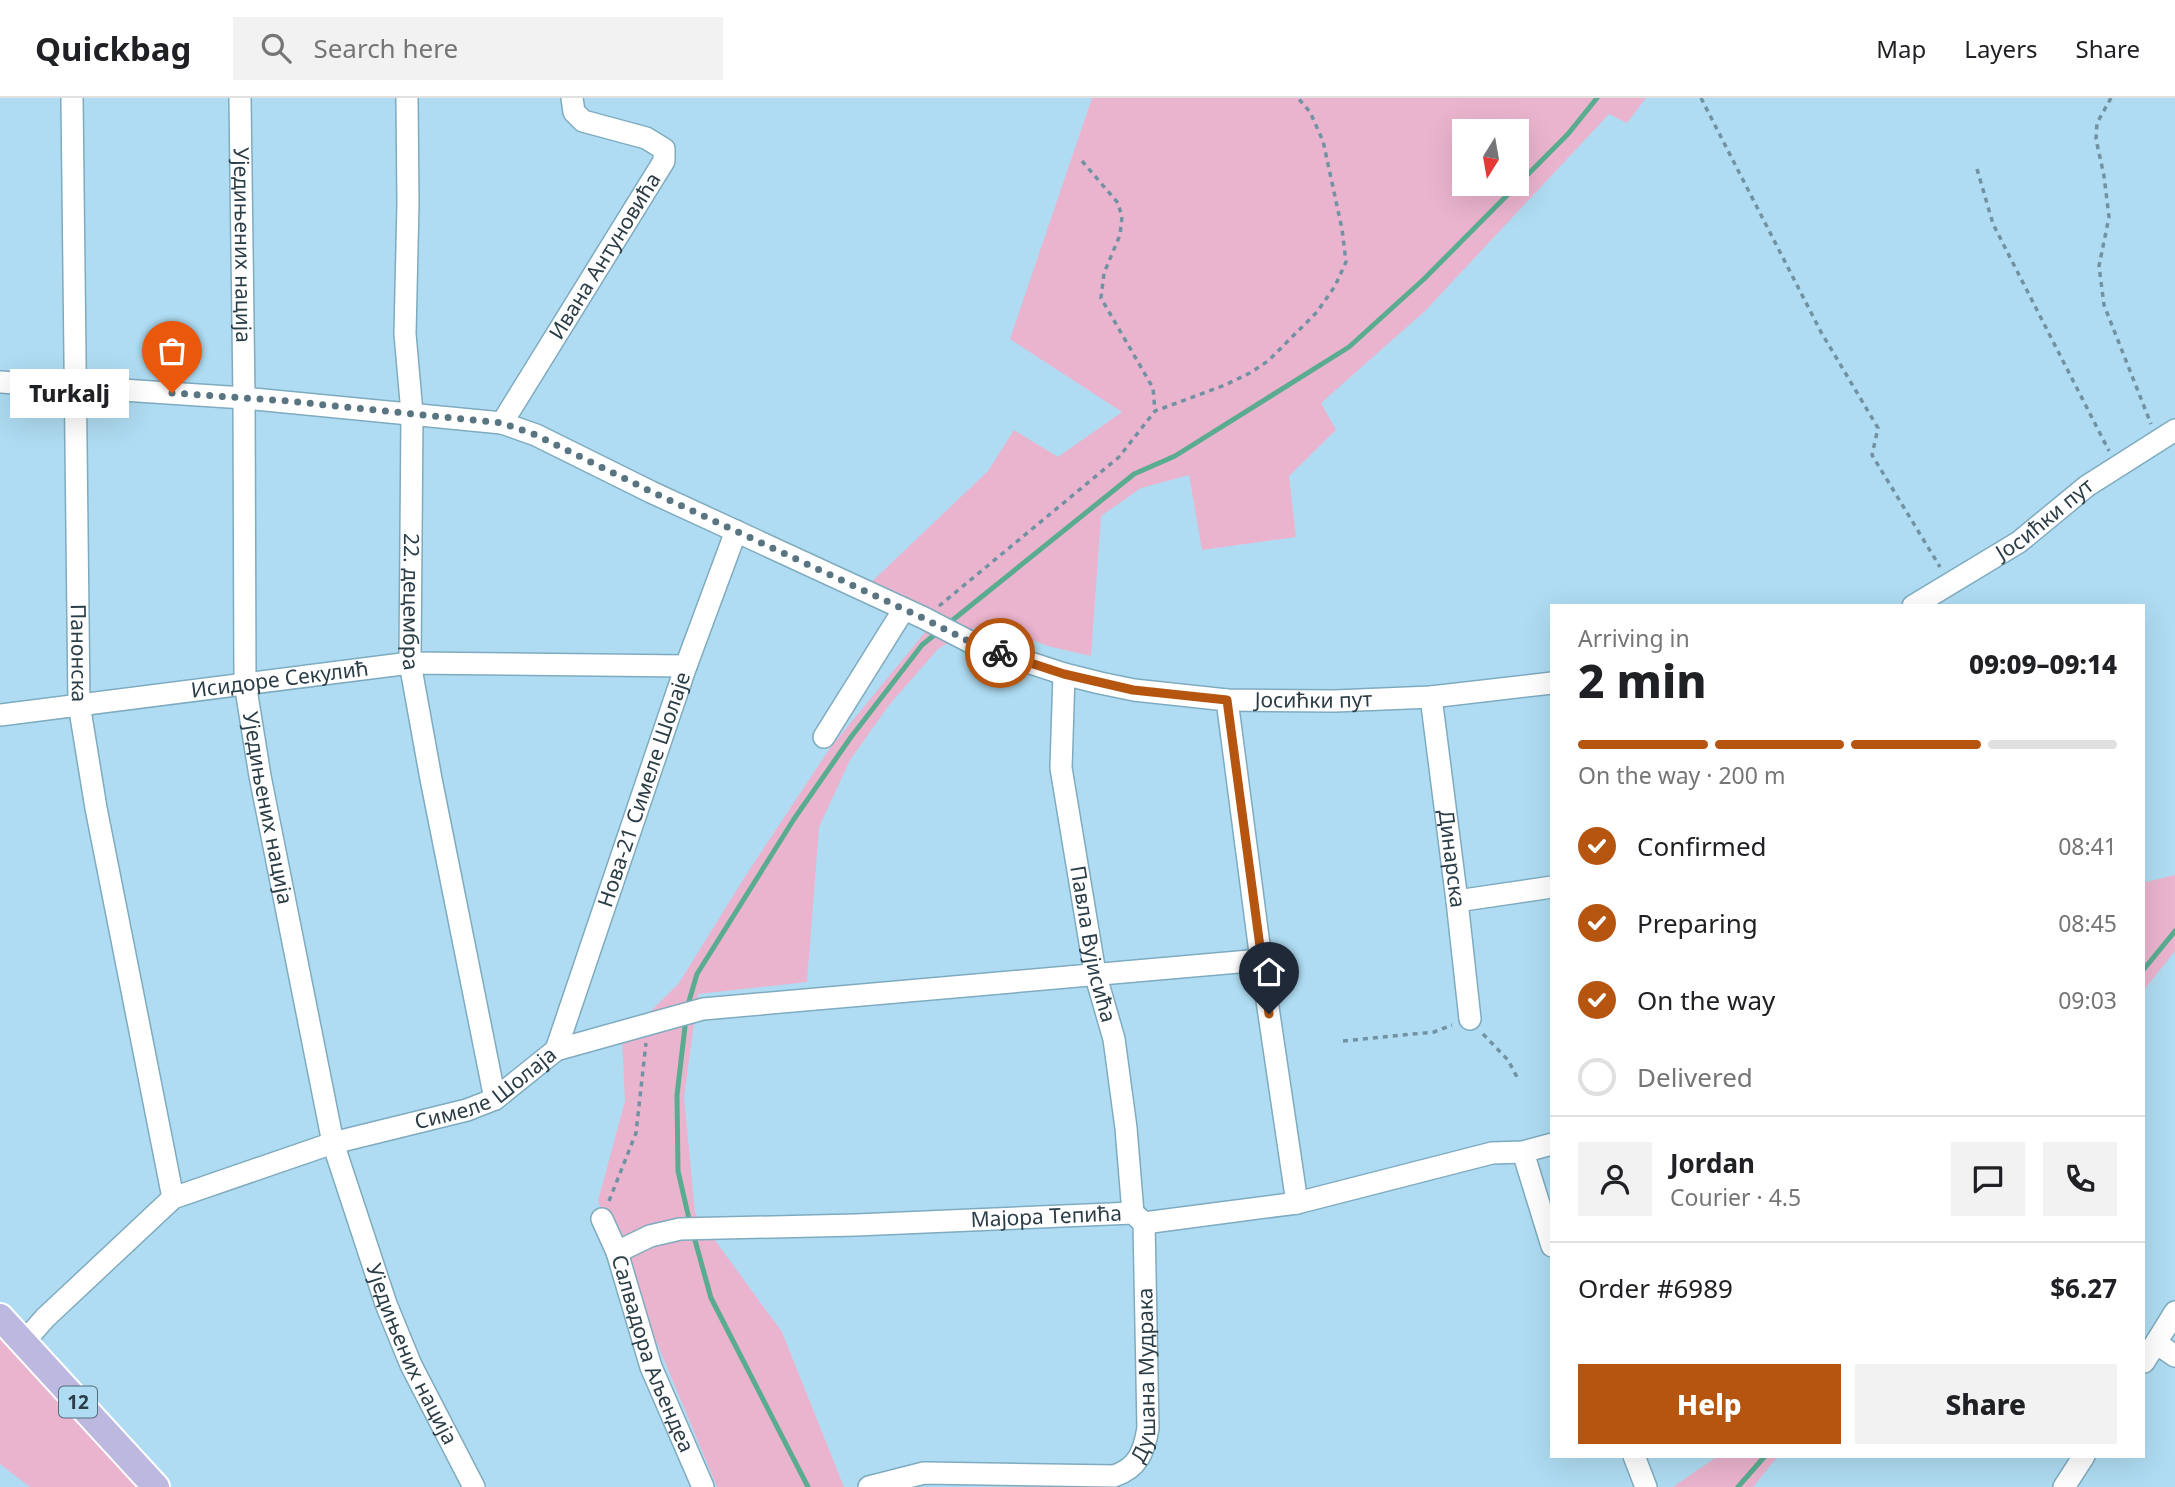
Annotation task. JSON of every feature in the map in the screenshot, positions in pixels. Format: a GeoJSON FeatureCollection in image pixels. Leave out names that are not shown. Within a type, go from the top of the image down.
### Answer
{"type":"FeatureCollection","features":[{"type":"Feature","properties":{"kind":"main road","name":"12"},"geometry":{"type":"LineString","coordinates":[[0,1317],[156,1487]]}},
{"type":"Feature","properties":{"kind":"street","name":"Панонска"},"geometry":{"type":"LineString","coordinates":[[72,98],[79,704],[99,821],[173,1198]]}},
{"type":"Feature","properties":{"kind":"street","name":"Уједињених нација"},"geometry":{"type":"LineString","coordinates":[[240,98],[245,684],[260,776],[333,1143],[386,1304],[406,1353],[474,1487]]}},
{"type":"Feature","properties":{"kind":"street","name":"22. децембра"},"geometry":{"type":"LineString","coordinates":[[407,98],[405,334],[412,413],[411,663],[431,779],[495,1099]]}},
{"type":"Feature","properties":{"kind":"street","name":"Ивана Антуновића"},"geometry":{"type":"LineString","coordinates":[[502,423],[666,155],[664,149],[646,138],[583,121],[574,113],[572,98]]}},
{"type":"Feature","properties":{"kind":"street","name":"Јосићки пут"},"geometry":{"type":"LineString","coordinates":[[0,382],[244,398],[502,423],[536,435],[976,645],[1064,674],[1133,690],[1227,700],[1335,701],[1431,697],[1550,683]]}},
{"type":"Feature","properties":{"kind":"street","name":"Јосићки пут"},"geometry":{"type":"LineString","coordinates":[[1916,604],[2019,542],[2087,486],[2166,435]]}},
{"type":"Feature","properties":{"kind":"street","name":"Нова-21 Симеле Шолаје"},"geometry":{"type":"LineString","coordinates":[[556,1049],[686,666],[736,531]]}},
{"type":"Feature","properties":{"kind":"street"},"geometry":{"type":"LineString","coordinates":[[824,737],[921,617]]}},
{"type":"Feature","properties":{"kind":"street","name":"Исидоре Секулић"},"geometry":{"type":"LineString","coordinates":[[0,715],[411,663],[686,666]]}},
{"type":"Feature","properties":{"kind":"street","name":"Павла Вујисића"},"geometry":{"type":"LineString","coordinates":[[1064,674],[1061,768],[1095,973],[1114,1039],[1139,1218]]}},
{"type":"Feature","properties":{"kind":"street","name":"Динарска"},"geometry":{"type":"LineString","coordinates":[[1431,697],[1470,1019]]}},
{"type":"Feature","properties":{"kind":"street"},"geometry":{"type":"LineString","coordinates":[[1227,700],[1261,960],[1297,1203]]}},
{"type":"Feature","properties":{"kind":"street"},"geometry":{"type":"LineString","coordinates":[[1457,901],[1550,887]]}},
{"type":"Feature","properties":{"kind":"street","name":"Симеле Шолаја"},"geometry":{"type":"LineString","coordinates":[[23,1343],[173,1198],[333,1143],[467,1110],[495,1099],[556,1049],[703,1009],[1261,960]]}},
{"type":"Feature","properties":{"kind":"street","name":"Мајора Тепића"},"geometry":{"type":"LineString","coordinates":[[617,1252],[650,1236],[704,1227],[1139,1218],[1297,1203],[1492,1153],[1523,1152],[1550,1145]]}},
{"type":"Feature","properties":{"kind":"street"},"geometry":{"type":"LineString","coordinates":[[1523,1152],[1550,1240]]}},
{"type":"Feature","properties":{"kind":"street","name":"Душана Мудрака"},"geometry":{"type":"LineString","coordinates":[[869,1487],[924,1473],[1114,1476],[1124,1473],[1137,1463],[1144,1449],[1148,1428],[1139,1218]]}},
{"type":"Feature","properties":{"kind":"street","name":"Салвадора Аљендеа"},"geometry":{"type":"LineString","coordinates":[[602,1219],[617,1252],[651,1367],[703,1487]]}},
{"type":"Feature","properties":{"kind":"street"},"geometry":{"type":"LineString","coordinates":[[2145,1360],[2175,1312]]}},
{"type":"Feature","properties":{"kind":"street"},"geometry":{"type":"LineString","coordinates":[[2156,1343],[2175,1356]]}},
{"type":"Feature","properties":{"kind":"street"},"geometry":{"type":"LineString","coordinates":[[1635,1458],[1646,1487]]}},
{"type":"Feature","properties":{"kind":"street"},"geometry":{"type":"LineString","coordinates":[[2064,1487],[2083,1458]]}},
{"type":"Feature","properties":{"kind":"path"},"geometry":{"type":"LineString","coordinates":[[921,617],[1119,457],[1155,411],[1225,385],[1250,373],[1268,360],[1310,320],[1335,286],[1346,262],[1342,229],[1323,141],[1310,112],[1298,98]]}},
{"type":"Feature","properties":{"kind":"path"},"geometry":{"type":"LineString","coordinates":[[1701,98],[1821,332],[1878,428],[1872,455],[1951,584]]}},
{"type":"Feature","properties":{"kind":"path"},"geometry":{"type":"LineString","coordinates":[[2111,98],[2097,124],[2096,139],[2109,217],[2099,254],[2104,305],[2166,435]]}},
{"type":"Feature","properties":{"kind":"path"},"geometry":{"type":"LineString","coordinates":[[1082,161],[1118,202],[1122,217],[1120,235],[1104,273],[1101,298],[1153,388],[1155,411]]}},
{"type":"Feature","properties":{"kind":"path"},"geometry":{"type":"LineString","coordinates":[[1977,169],[1993,224],[2117,465]]}},
{"type":"Feature","properties":{"kind":"path"},"geometry":{"type":"LineString","coordinates":[[1343,1041],[1434,1032],[1470,1019],[1508,1060],[1518,1079]]}},
{"type":"Feature","properties":{"kind":"path"},"geometry":{"type":"LineString","coordinates":[[602,1219],[636,1133],[639,1084],[646,1054],[645,1041],[626,1030]]}},
{"type":"Feature","properties":{"kind":"shaded area"},"geometry":{"type":"Polygon","coordinates":[[[1092,98],[1646,98],[1627,123],[1609,114],[1425,311],[1321,403],[1336,430],[1289,476],[1296,537],[1202,550],[1189,475],[1141,488],[1101,516],[1091,656],[1048,646],[984,622],[938,649],[889,705],[850,760],[819,827],[807,982],[698,994],[684,1097],[695,1213],[782,1332],[844,1487],[717,1487],[598,1201],[625,1101],[622,1040],[679,983],[830,748],[931,625],[861,592],[988,471],[1014,430],[1058,457],[1122,412],[1010,339],[1092,98]]]}},
{"type":"Feature","properties":{"kind":"shaded area"},"geometry":{"type":"Polygon","coordinates":[[[2175,875],[2175,951],[2145,989],[2145,883],[2175,875]]]}},
{"type":"Feature","properties":{"kind":"shaded area"},"geometry":{"type":"Polygon","coordinates":[[[0,1330],[148,1487],[30,1487],[0,1464],[0,1330]]]}},
{"type":"Feature","properties":{"kind":"shaded area"},"geometry":{"type":"Polygon","coordinates":[[[1715,1458],[1776,1458],[1753,1487],[1673,1487],[1715,1458]]]}},
{"type":"Feature","properties":{"kind":"waterway"},"geometry":{"type":"LineString","coordinates":[[949,623],[1134,474],[1175,456],[1349,347],[1424,279],[1568,134],[1597,98]]}},
{"type":"Feature","properties":{"kind":"waterway"},"geometry":{"type":"LineString","coordinates":[[687,1008],[697,974],[794,819],[851,737],[922,645],[938,632]]}},
{"type":"Feature","properties":{"kind":"waterway"},"geometry":{"type":"LineString","coordinates":[[2145,968],[2175,931]]}},
{"type":"Feature","properties":{"kind":"waterway"},"geometry":{"type":"LineString","coordinates":[[686,1018],[677,1095],[678,1171],[690,1223]]}},
{"type":"Feature","properties":{"kind":"waterway"},"geometry":{"type":"LineString","coordinates":[[693,1233],[711,1298],[808,1487]]}},
{"type":"Feature","properties":{"kind":"waterway"},"geometry":{"type":"LineString","coordinates":[[1738,1487],[1763,1458]]}},
{"type":"Feature","properties":{"kind":"way so far"},"geometry":{"type":"LineString","coordinates":[[172,393],[287,401],[502,423],[536,435],[976,645],[1000,653]]}},
{"type":"Feature","properties":{"kind":"place","name":"Turkalj"},"geometry":{"type":"Point","coordinates":[172,393]}},
{"type":"Feature","properties":{"kind":"route"},"geometry":{"type":"LineString","coordinates":[[1000,653],[1064,674],[1133,690],[1227,700],[1269,1014]]}}]}
